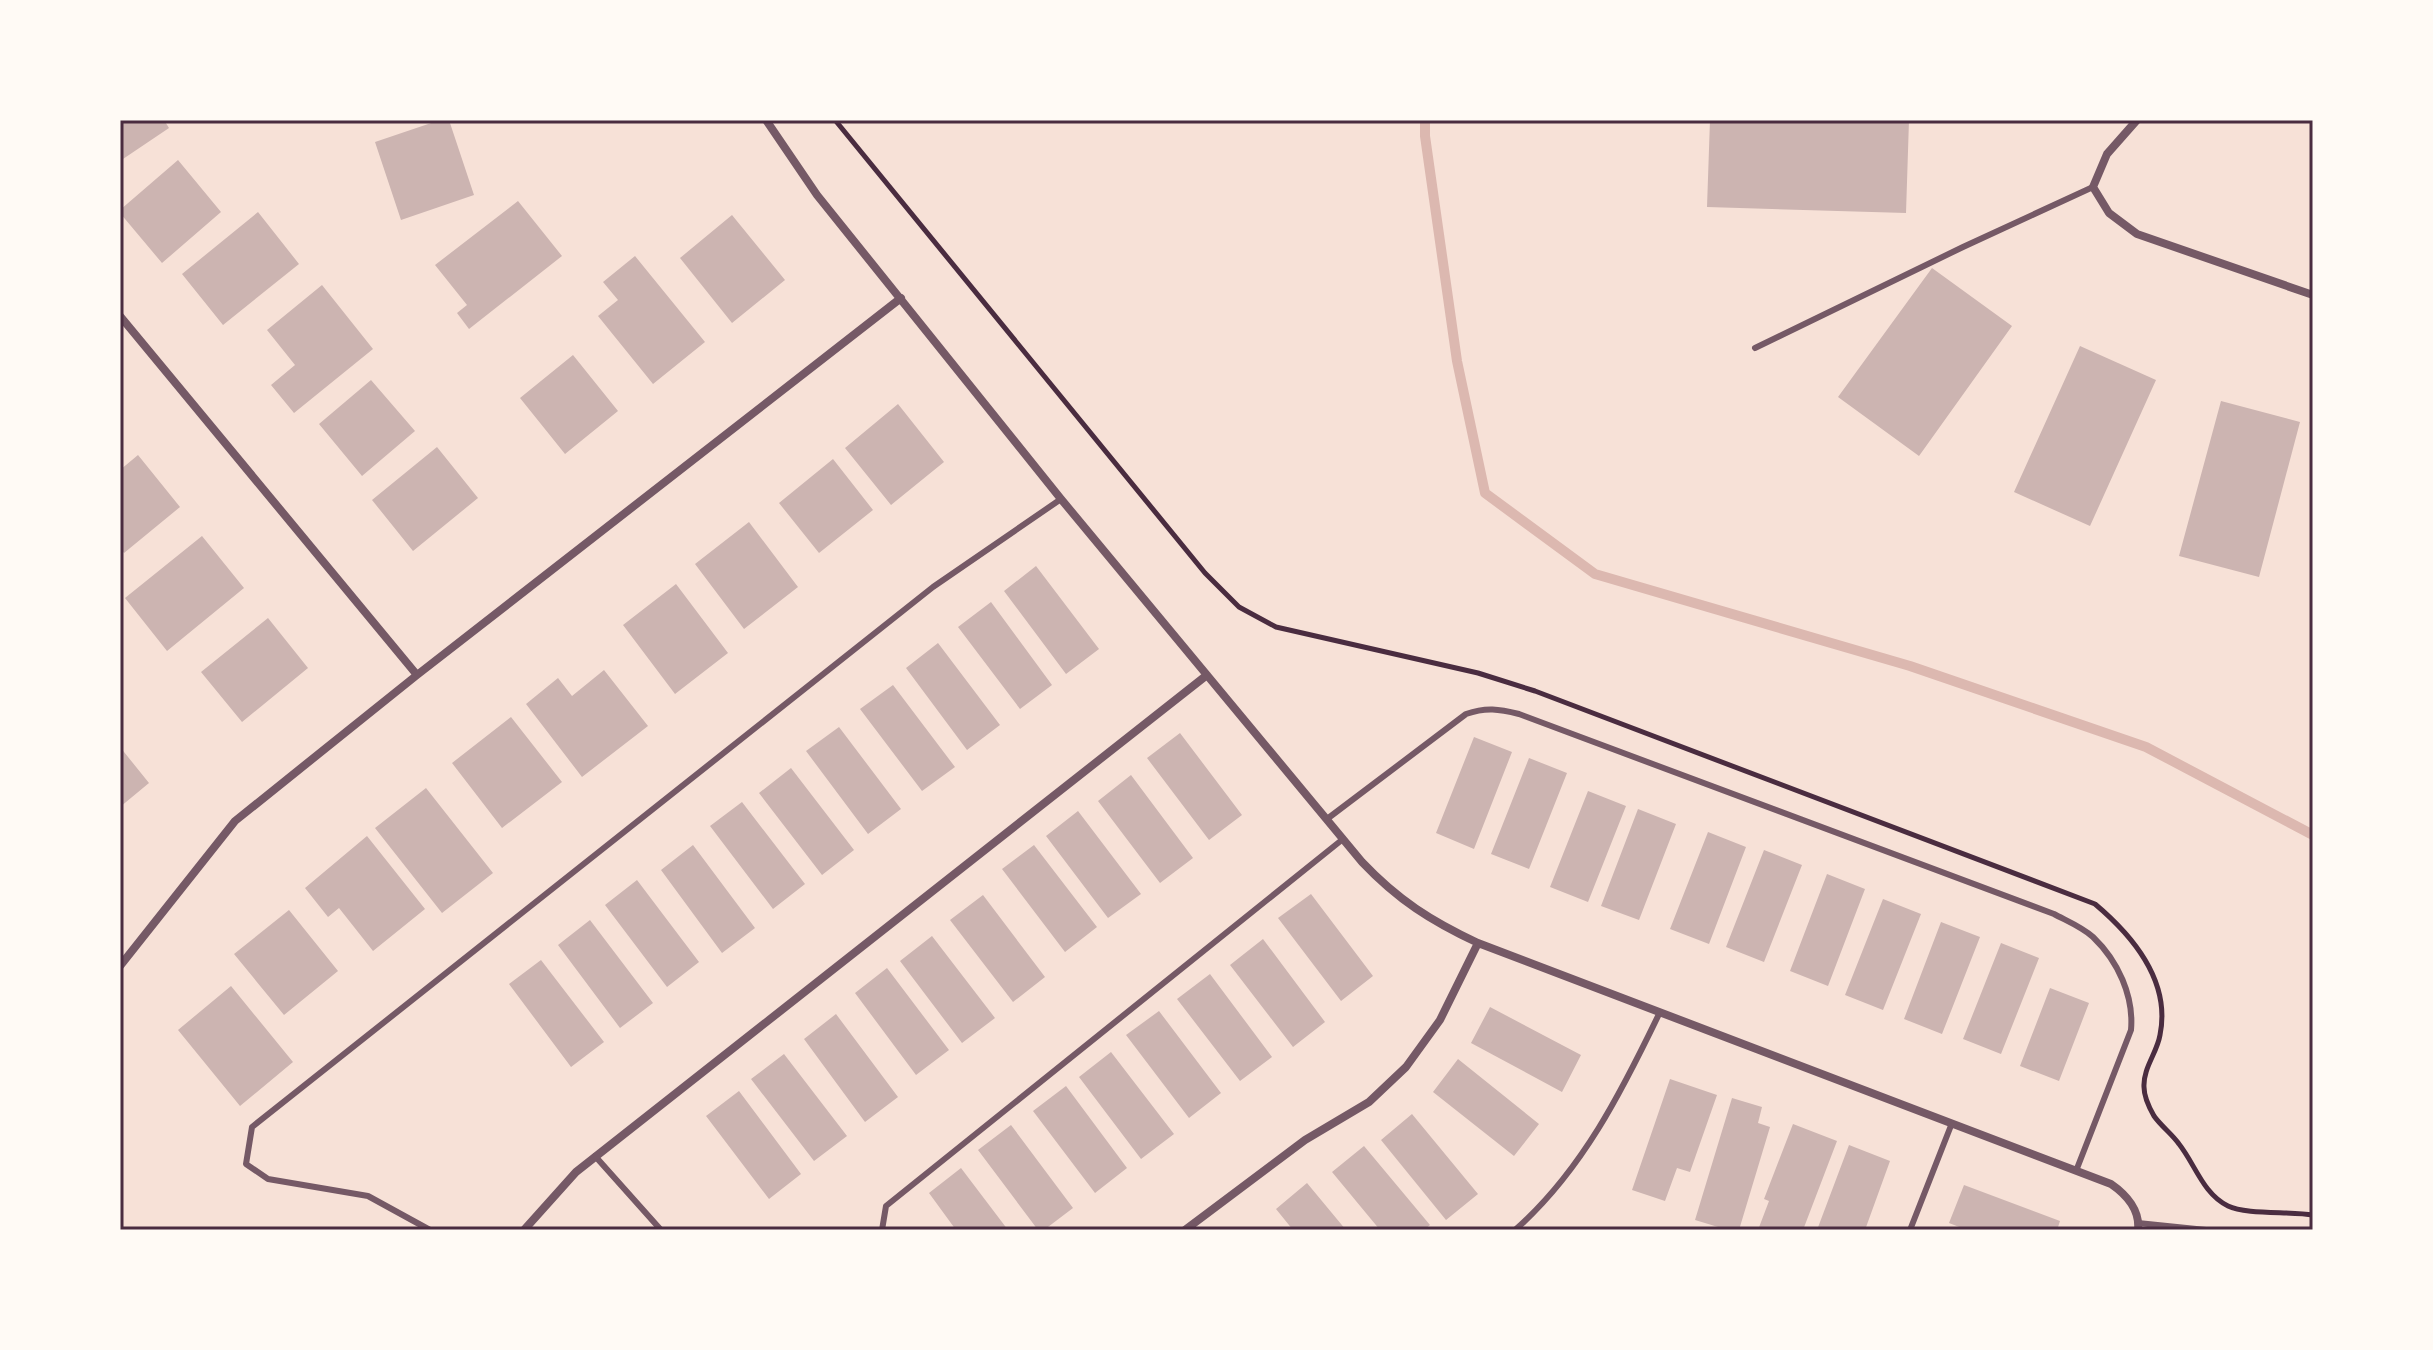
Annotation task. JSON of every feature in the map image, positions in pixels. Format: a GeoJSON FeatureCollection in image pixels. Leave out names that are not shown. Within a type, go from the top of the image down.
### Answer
{"type":"FeatureCollection","features":[{"type":"Feature","properties":{"kind":"street"},"geometry":{"type":"LineString","coordinates":[[766,120],[817,195],[1061,499],[1362,862],[1395,894],[1440,925],[1478,943],[2111,1184],[2123,1192],[2132,1205],[2138,1226]]}},
{"type":"Feature","properties":{"kind":"street"},"geometry":{"type":"LineString","coordinates":[[2137,120],[2107,154],[2093,187],[2109,213],[2137,234],[2313,295]]}},
{"type":"Feature","properties":{"kind":"street"},"geometry":{"type":"LineString","coordinates":[[120,966],[235,821],[417,675],[901,298]]}},
{"type":"Feature","properties":{"kind":"street"},"geometry":{"type":"LineString","coordinates":[[120,316],[417,675]]}},
{"type":"Feature","properties":{"kind":"street"},"geometry":{"type":"LineString","coordinates":[[524,1230],[576,1172],[595,1156],[1207,675]]}},
{"type":"Feature","properties":{"kind":"street"},"geometry":{"type":"LineString","coordinates":[[1185,1230],[1305,1140],[1369,1102],[1406,1067],[1440,1020],[1478,943]]}},
{"type":"Feature","properties":{"kind":"lane"},"geometry":{"type":"LineString","coordinates":[[1755,348],[2093,187]]}},
{"type":"Feature","properties":{"kind":"lane"},"geometry":{"type":"LineString","coordinates":[[430,1230],[368,1196],[268,1179],[246,1164],[252,1127],[933,587],[1061,499]]}},
{"type":"Feature","properties":{"kind":"lane"},"geometry":{"type":"LineString","coordinates":[[1327,819],[1466,714],[1483,708],[1498,709],[1549,725],[2054,914],[2094,938],[2119,972],[2129,994],[2132,1012],[2131,1030],[2076,1171]]}},
{"type":"Feature","properties":{"kind":"lane"},"geometry":{"type":"LineString","coordinates":[[882,1230],[886,1206],[1343,839]]}},
{"type":"Feature","properties":{"kind":"lane"},"geometry":{"type":"LineString","coordinates":[[1518,1229],[1580,1157],[1626,1083],[1660,1012]]}},
{"type":"Feature","properties":{"kind":"lane"},"geometry":{"type":"LineString","coordinates":[[1910,1230],[1952,1123]]}},
{"type":"Feature","properties":{"kind":"lane"},"geometry":{"type":"LineString","coordinates":[[595,1156],[661,1230]]}},
{"type":"Feature","properties":{"kind":"lane"},"geometry":{"type":"LineString","coordinates":[[2138,1226],[2206,1230]]}},
{"type":"Feature","properties":{"kind":"path"},"geometry":{"type":"LineString","coordinates":[[835,120],[1205,573],[1239,607],[1276,627],[1464,669],[1535,691],[2095,904],[2112,918],[2136,947],[2158,985],[2160,1034],[2145,1075],[2144,1090],[2155,1116],[2177,1141],[2204,1185],[2230,1207],[2313,1215]]}},
{"type":"Feature","properties":{"kind":"building"},"geometry":{"type":"Polygon","coordinates":[[[120,120],[164,120],[169,128],[120,161],[120,120]]]}},
{"type":"Feature","properties":{"kind":"building"},"geometry":{"type":"Polygon","coordinates":[[[440,120],[449,120],[474,195],[401,220],[375,142],[440,120]]]}},
{"type":"Feature","properties":{"kind":"building"},"geometry":{"type":"Polygon","coordinates":[[[1710,120],[1909,120],[1906,213],[1707,207],[1710,120]]]}},
{"type":"Feature","properties":{"kind":"building"},"geometry":{"type":"Polygon","coordinates":[[[178,160],[221,212],[162,263],[120,210],[178,160]]]}},
{"type":"Feature","properties":{"kind":"building"},"geometry":{"type":"Polygon","coordinates":[[[518,201],[562,256],[469,329],[457,313],[467,305],[435,265],[518,201]]]}},
{"type":"Feature","properties":{"kind":"building"},"geometry":{"type":"Polygon","coordinates":[[[258,212],[299,264],[223,325],[182,274],[258,212]]]}},
{"type":"Feature","properties":{"kind":"building"},"geometry":{"type":"Polygon","coordinates":[[[732,215],[785,280],[732,323],[680,258],[732,215]]]}},
{"type":"Feature","properties":{"kind":"building"},"geometry":{"type":"Polygon","coordinates":[[[635,256],[705,342],[653,384],[598,316],[618,300],[603,282],[635,256]]]}},
{"type":"Feature","properties":{"kind":"building"},"geometry":{"type":"Polygon","coordinates":[[[1932,268],[2012,326],[1919,456],[1838,397],[1932,268]]]}},
{"type":"Feature","properties":{"kind":"building"},"geometry":{"type":"Polygon","coordinates":[[[322,285],[373,349],[294,413],[271,385],[295,365],[267,330],[322,285]]]}},
{"type":"Feature","properties":{"kind":"building"},"geometry":{"type":"Polygon","coordinates":[[[2080,346],[2156,380],[2090,526],[2014,492],[2080,346]]]}},
{"type":"Feature","properties":{"kind":"building"},"geometry":{"type":"Polygon","coordinates":[[[573,355],[618,411],[565,454],[520,398],[573,355]]]}},
{"type":"Feature","properties":{"kind":"building"},"geometry":{"type":"Polygon","coordinates":[[[371,380],[415,431],[362,476],[319,424],[371,380]]]}},
{"type":"Feature","properties":{"kind":"building"},"geometry":{"type":"Polygon","coordinates":[[[2221,401],[2300,422],[2259,577],[2179,556],[2221,401]]]}},
{"type":"Feature","properties":{"kind":"building"},"geometry":{"type":"Polygon","coordinates":[[[898,404],[944,462],[891,505],[845,448],[898,404]]]}},
{"type":"Feature","properties":{"kind":"building"},"geometry":{"type":"Polygon","coordinates":[[[437,447],[478,498],[413,551],[372,500],[437,447]]]}},
{"type":"Feature","properties":{"kind":"building"},"geometry":{"type":"Polygon","coordinates":[[[138,455],[180,507],[124,553],[120,548],[120,470],[138,455]]]}},
{"type":"Feature","properties":{"kind":"building"},"geometry":{"type":"Polygon","coordinates":[[[833,459],[873,510],[819,553],[779,503],[833,459]]]}},
{"type":"Feature","properties":{"kind":"building"},"geometry":{"type":"Polygon","coordinates":[[[749,522],[798,587],[744,629],[695,564],[749,522]]]}},
{"type":"Feature","properties":{"kind":"building"},"geometry":{"type":"Polygon","coordinates":[[[202,536],[244,588],[167,651],[125,598],[202,536]]]}},
{"type":"Feature","properties":{"kind":"building"},"geometry":{"type":"Polygon","coordinates":[[[1036,566],[1099,649],[1066,674],[1004,591],[1036,566]]]}},
{"type":"Feature","properties":{"kind":"building"},"geometry":{"type":"Polygon","coordinates":[[[676,584],[728,653],[675,694],[623,625],[676,584]]]}},
{"type":"Feature","properties":{"kind":"building"},"geometry":{"type":"Polygon","coordinates":[[[991,602],[1052,685],[1020,709],[958,627],[991,602]]]}},
{"type":"Feature","properties":{"kind":"building"},"geometry":{"type":"Polygon","coordinates":[[[268,618],[308,668],[242,722],[201,672],[268,618]]]}},
{"type":"Feature","properties":{"kind":"building"},"geometry":{"type":"Polygon","coordinates":[[[938,643],[1000,725],[967,750],[906,668],[938,643]]]}},
{"type":"Feature","properties":{"kind":"building"},"geometry":{"type":"Polygon","coordinates":[[[604,670],[648,726],[582,777],[526,704],[558,678],[572,696],[604,670]]]}},
{"type":"Feature","properties":{"kind":"building"},"geometry":{"type":"Polygon","coordinates":[[[893,685],[955,767],[922,791],[860,709],[893,685]]]}},
{"type":"Feature","properties":{"kind":"building"},"geometry":{"type":"Polygon","coordinates":[[[511,717],[562,782],[502,828],[452,763],[511,717]]]}},
{"type":"Feature","properties":{"kind":"building"},"geometry":{"type":"Polygon","coordinates":[[[839,727],[901,809],[868,834],[806,751],[839,727]]]}},
{"type":"Feature","properties":{"kind":"building"},"geometry":{"type":"Polygon","coordinates":[[[1180,733],[1242,815],[1209,840],[1147,758],[1180,733]]]}},
{"type":"Feature","properties":{"kind":"building"},"geometry":{"type":"Polygon","coordinates":[[[1474,737],[1512,752],[1474,849],[1436,833],[1474,737]]]}},
{"type":"Feature","properties":{"kind":"building"},"geometry":{"type":"Polygon","coordinates":[[[120,747],[149,783],[120,807],[120,747]]]}},
{"type":"Feature","properties":{"kind":"building"},"geometry":{"type":"Polygon","coordinates":[[[1529,758],[1567,773],[1529,869],[1491,854],[1529,758]]]}},
{"type":"Feature","properties":{"kind":"building"},"geometry":{"type":"Polygon","coordinates":[[[791,768],[854,850],[822,875],[759,793],[791,768]]]}},
{"type":"Feature","properties":{"kind":"building"},"geometry":{"type":"Polygon","coordinates":[[[1131,775],[1193,858],[1160,883],[1098,801],[1131,775]]]}},
{"type":"Feature","properties":{"kind":"building"},"geometry":{"type":"Polygon","coordinates":[[[426,788],[493,873],[442,913],[375,828],[426,788]]]}},
{"type":"Feature","properties":{"kind":"building"},"geometry":{"type":"Polygon","coordinates":[[[1588,791],[1626,806],[1588,902],[1550,887],[1588,791]]]}},
{"type":"Feature","properties":{"kind":"building"},"geometry":{"type":"Polygon","coordinates":[[[742,802],[805,884],[773,909],[710,826],[742,802]]]}},
{"type":"Feature","properties":{"kind":"building"},"geometry":{"type":"Polygon","coordinates":[[[1638,809],[1676,824],[1639,920],[1601,906],[1638,809]]]}},
{"type":"Feature","properties":{"kind":"building"},"geometry":{"type":"Polygon","coordinates":[[[1078,811],[1141,894],[1108,918],[1046,836],[1078,811]]]}},
{"type":"Feature","properties":{"kind":"building"},"geometry":{"type":"Polygon","coordinates":[[[1708,832],[1746,847],[1709,944],[1670,929],[1708,832]]]}},
{"type":"Feature","properties":{"kind":"building"},"geometry":{"type":"Polygon","coordinates":[[[367,836],[425,909],[373,951],[339,908],[328,917],[305,888],[367,836]]]}},
{"type":"Feature","properties":{"kind":"building"},"geometry":{"type":"Polygon","coordinates":[[[693,845],[755,928],[722,953],[661,870],[693,845]]]}},
{"type":"Feature","properties":{"kind":"building"},"geometry":{"type":"Polygon","coordinates":[[[1034,845],[1097,927],[1065,952],[1002,869],[1034,845]]]}},
{"type":"Feature","properties":{"kind":"building"},"geometry":{"type":"Polygon","coordinates":[[[1764,850],[1802,865],[1764,962],[1726,947],[1764,850]]]}},
{"type":"Feature","properties":{"kind":"building"},"geometry":{"type":"Polygon","coordinates":[[[1827,874],[1865,889],[1828,986],[1790,971],[1827,874]]]}},
{"type":"Feature","properties":{"kind":"building"},"geometry":{"type":"Polygon","coordinates":[[[637,880],[699,962],[667,987],[605,905],[637,880]]]}},
{"type":"Feature","properties":{"kind":"building"},"geometry":{"type":"Polygon","coordinates":[[[1311,894],[1373,976],[1341,1001],[1278,918],[1311,894]]]}},
{"type":"Feature","properties":{"kind":"building"},"geometry":{"type":"Polygon","coordinates":[[[983,895],[1045,977],[1013,1002],[950,920],[983,895]]]}},
{"type":"Feature","properties":{"kind":"building"},"geometry":{"type":"Polygon","coordinates":[[[1883,899],[1921,914],[1883,1010],[1845,995],[1883,899]]]}},
{"type":"Feature","properties":{"kind":"building"},"geometry":{"type":"Polygon","coordinates":[[[289,910],[338,971],[284,1015],[234,954],[289,910]]]}},
{"type":"Feature","properties":{"kind":"building"},"geometry":{"type":"Polygon","coordinates":[[[590,920],[653,1003],[620,1028],[558,945],[590,920]]]}},
{"type":"Feature","properties":{"kind":"building"},"geometry":{"type":"Polygon","coordinates":[[[1941,922],[1980,937],[1942,1034],[1904,1019],[1941,922]]]}},
{"type":"Feature","properties":{"kind":"building"},"geometry":{"type":"Polygon","coordinates":[[[932,936],[995,1018],[962,1043],[900,961],[932,936]]]}},
{"type":"Feature","properties":{"kind":"building"},"geometry":{"type":"Polygon","coordinates":[[[1263,939],[1325,1022],[1293,1047],[1230,965],[1263,939]]]}},
{"type":"Feature","properties":{"kind":"building"},"geometry":{"type":"Polygon","coordinates":[[[2001,943],[2039,958],[2001,1054],[1963,1039],[2001,943]]]}},
{"type":"Feature","properties":{"kind":"building"},"geometry":{"type":"Polygon","coordinates":[[[541,960],[604,1042],[571,1067],[509,984],[541,960]]]}},
{"type":"Feature","properties":{"kind":"building"},"geometry":{"type":"Polygon","coordinates":[[[887,968],[949,1050],[916,1075],[855,993],[887,968]]]}},
{"type":"Feature","properties":{"kind":"building"},"geometry":{"type":"Polygon","coordinates":[[[1210,974],[1272,1057],[1240,1081],[1177,999],[1210,974]]]}},
{"type":"Feature","properties":{"kind":"building"},"geometry":{"type":"Polygon","coordinates":[[[231,986],[293,1062],[240,1106],[178,1030],[231,986]]]}},
{"type":"Feature","properties":{"kind":"building"},"geometry":{"type":"Polygon","coordinates":[[[2050,988],[2089,1003],[2059,1081],[2020,1066],[2050,988]]]}},
{"type":"Feature","properties":{"kind":"building"},"geometry":{"type":"Polygon","coordinates":[[[1490,1007],[1581,1055],[1562,1092],[1471,1043],[1490,1007]]]}},
{"type":"Feature","properties":{"kind":"building"},"geometry":{"type":"Polygon","coordinates":[[[1159,1011],[1221,1093],[1189,1118],[1126,1035],[1159,1011]]]}},
{"type":"Feature","properties":{"kind":"building"},"geometry":{"type":"Polygon","coordinates":[[[836,1014],[898,1097],[865,1122],[804,1039],[836,1014]]]}},
{"type":"Feature","properties":{"kind":"building"},"geometry":{"type":"Polygon","coordinates":[[[1111,1052],[1174,1134],[1141,1159],[1079,1077],[1111,1052]]]}},
{"type":"Feature","properties":{"kind":"building"},"geometry":{"type":"Polygon","coordinates":[[[784,1054],[847,1136],[814,1161],[751,1079],[784,1054]]]}},
{"type":"Feature","properties":{"kind":"building"},"geometry":{"type":"Polygon","coordinates":[[[1458,1059],[1539,1124],[1514,1156],[1433,1092],[1458,1059]]]}},
{"type":"Feature","properties":{"kind":"building"},"geometry":{"type":"Polygon","coordinates":[[[1670,1079],[1717,1095],[1690,1172],[1677,1168],[1665,1201],[1632,1190],[1670,1079]]]}},
{"type":"Feature","properties":{"kind":"building"},"geometry":{"type":"Polygon","coordinates":[[[1066,1086],[1127,1168],[1095,1193],[1033,1111],[1066,1086]]]}},
{"type":"Feature","properties":{"kind":"building"},"geometry":{"type":"Polygon","coordinates":[[[739,1091],[801,1174],[769,1199],[706,1116],[739,1091]]]}},
{"type":"Feature","properties":{"kind":"building"},"geometry":{"type":"Polygon","coordinates":[[[1732,1098],[1762,1107],[1758,1123],[1770,1127],[1739,1230],[1728,1230],[1695,1220],[1732,1098]]]}},
{"type":"Feature","properties":{"kind":"building"},"geometry":{"type":"Polygon","coordinates":[[[1412,1114],[1478,1194],[1446,1220],[1381,1140],[1412,1114]]]}},
{"type":"Feature","properties":{"kind":"building"},"geometry":{"type":"Polygon","coordinates":[[[1793,1124],[1837,1141],[1803,1230],[1758,1230],[1769,1201],[1764,1199],[1793,1124]]]}},
{"type":"Feature","properties":{"kind":"building"},"geometry":{"type":"Polygon","coordinates":[[[1011,1125],[1073,1208],[1044,1230],[1038,1230],[978,1150],[1011,1125]]]}},
{"type":"Feature","properties":{"kind":"building"},"geometry":{"type":"Polygon","coordinates":[[[1849,1145],[1890,1161],[1865,1230],[1817,1230],[1849,1145]]]}},
{"type":"Feature","properties":{"kind":"building"},"geometry":{"type":"Polygon","coordinates":[[[1364,1146],[1430,1225],[1424,1230],[1380,1230],[1332,1172],[1364,1146]]]}},
{"type":"Feature","properties":{"kind":"building"},"geometry":{"type":"Polygon","coordinates":[[[961,1168],[1008,1230],[956,1230],[929,1193],[961,1168]]]}},
{"type":"Feature","properties":{"kind":"building"},"geometry":{"type":"Polygon","coordinates":[[[1307,1183],[1346,1230],[1293,1230],[1276,1209],[1307,1183]]]}},
{"type":"Feature","properties":{"kind":"building"},"geometry":{"type":"Polygon","coordinates":[[[1964,1185],[2060,1221],[2057,1230],[1967,1230],[1949,1223],[1964,1185]]]}},
{"type":"Feature","properties":{"kind":"waterway"},"geometry":{"type":"LineString","coordinates":[[1425,120],[1457,361],[1485,493],[1595,574],[1910,666],[2146,747],[2313,835]]}}]}
